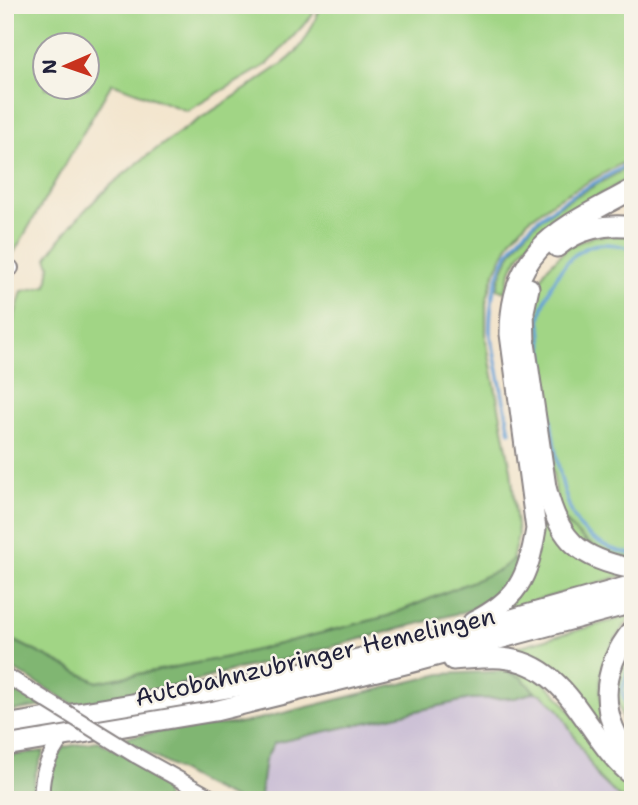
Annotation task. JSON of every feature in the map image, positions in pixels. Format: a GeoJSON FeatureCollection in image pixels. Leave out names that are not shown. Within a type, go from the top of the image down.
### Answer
{"type":"FeatureCollection","features":[{"type":"Feature","properties":{"kind":"highway"},"geometry":{"type":"LineString","coordinates":[[441,639],[503,605],[525,575],[533,549],[536,529],[533,498],[510,334],[510,311],[516,285],[527,262],[545,241],[580,216],[633,189]]}},
{"type":"Feature","properties":{"kind":"highway"},"geometry":{"type":"LineString","coordinates":[[633,227],[608,225],[587,230],[566,240],[535,270],[524,311],[525,343],[551,510],[564,534],[583,552],[602,563],[633,569]]}},
{"type":"Feature","properties":{"kind":"highway","name":"Autobahnzubringer Hemelingen"},"geometry":{"type":"LineString","coordinates":[[5,725],[258,683],[441,639],[633,585]]}},
{"type":"Feature","properties":{"kind":"highway","name":"Autobahnzubringer Hemelingen"},"geometry":{"type":"LineString","coordinates":[[5,746],[215,711],[633,603]]}},
{"type":"Feature","properties":{"kind":"highway"},"geometry":{"type":"LineString","coordinates":[[633,629],[620,644],[611,664],[607,686],[614,732],[633,758]]}},
{"type":"Feature","properties":{"kind":"highway"},"geometry":{"type":"LineString","coordinates":[[413,662],[500,658],[519,661],[540,670],[556,681],[575,702],[621,767],[633,776]]}},
{"type":"Feature","properties":{"kind":"street"},"geometry":{"type":"LineString","coordinates":[[5,675],[135,755],[190,794],[216,800]]}},
{"type":"Feature","properties":{"kind":"street"},"geometry":{"type":"LineString","coordinates":[[42,800],[43,773],[49,755],[62,738]]}},
{"type":"Feature","properties":{"kind":"shaded area"},"geometry":{"type":"Polygon","coordinates":[[[535,692],[544,695],[559,710],[598,777],[624,800],[268,800],[260,796],[265,760],[274,743],[470,699],[515,698],[535,692]]]}},
{"type":"Feature","properties":{"kind":"green space"},"geometry":{"type":"Polygon","coordinates":[[[16,5],[315,5],[312,16],[268,64],[187,111],[112,83],[102,100],[102,32],[32,32],[32,102],[101,102],[8,263],[5,263],[5,32],[16,5]]]}},
{"type":"Feature","properties":{"kind":"green space"},"geometry":{"type":"Polygon","coordinates":[[[321,5],[633,5],[633,153],[624,162],[554,201],[527,221],[512,238],[495,271],[486,302],[486,339],[511,470],[518,535],[512,560],[501,570],[388,616],[228,657],[97,682],[5,636],[5,349],[22,291],[47,286],[50,265],[47,258],[73,223],[120,177],[173,137],[292,56],[305,39],[321,5]]]}},
{"type":"Feature","properties":{"kind":"green space"},"geometry":{"type":"Polygon","coordinates":[[[633,161],[633,175],[554,220],[540,231],[514,265],[505,292],[497,289],[505,265],[516,245],[530,229],[564,203],[625,169],[633,161]]]}},
{"type":"Feature","properties":{"kind":"green space"},"geometry":{"type":"Polygon","coordinates":[[[633,235],[633,559],[620,557],[588,543],[571,528],[558,507],[533,345],[534,296],[545,270],[569,246],[594,236],[633,235]]]}},
{"type":"Feature","properties":{"kind":"green space"},"geometry":{"type":"Polygon","coordinates":[[[538,497],[622,576],[506,609],[538,497]]]}},
{"type":"Feature","properties":{"kind":"green space"},"geometry":{"type":"Polygon","coordinates":[[[519,559],[515,573],[498,593],[470,610],[185,684],[74,705],[5,664],[5,636],[97,682],[228,657],[388,616],[500,570],[512,560],[519,559]]]}},
{"type":"Feature","properties":{"kind":"green space"},"geometry":{"type":"Polygon","coordinates":[[[633,615],[613,643],[602,668],[601,696],[607,730],[604,732],[576,691],[555,670],[510,649],[633,615]]]}},
{"type":"Feature","properties":{"kind":"green space"},"geometry":{"type":"Polygon","coordinates":[[[633,638],[633,740],[625,730],[614,687],[633,638]]]}},
{"type":"Feature","properties":{"kind":"green space"},"geometry":{"type":"Polygon","coordinates":[[[505,671],[527,673],[558,695],[603,760],[633,788],[633,800],[619,797],[598,777],[559,710],[544,695],[535,692],[521,677],[505,671]]]}},
{"type":"Feature","properties":{"kind":"green space"},"geometry":{"type":"Polygon","coordinates":[[[505,671],[521,677],[535,692],[515,698],[470,699],[274,743],[265,760],[260,795],[268,800],[237,800],[128,742],[126,737],[182,728],[243,723],[441,674],[505,671]]]}},
{"type":"Feature","properties":{"kind":"green space"},"geometry":{"type":"Polygon","coordinates":[[[5,682],[44,706],[5,712],[5,682]]]}},
{"type":"Feature","properties":{"kind":"green space"},"geometry":{"type":"Polygon","coordinates":[[[98,741],[151,772],[165,790],[166,800],[46,800],[51,768],[64,747],[98,741]]]}},
{"type":"Feature","properties":{"kind":"green space"},"geometry":{"type":"Polygon","coordinates":[[[44,751],[35,775],[33,798],[5,800],[5,756],[44,751]]]}},
{"type":"Feature","properties":{"kind":"waterway"},"geometry":{"type":"LineString","coordinates":[[510,432],[490,331],[492,298],[500,270],[512,247],[528,228],[548,212],[623,167],[633,158]]}},
{"type":"Feature","properties":{"kind":"waterway"},"geometry":{"type":"LineString","coordinates":[[633,249],[599,244],[583,249],[565,264],[558,274],[540,318],[557,460],[571,512],[581,528],[592,538],[612,549],[633,554]]}},
{"type":"Feature","properties":{"kind":"waterway"},"geometry":{"type":"LineString","coordinates":[[633,652],[622,691],[633,730]]}}]}
